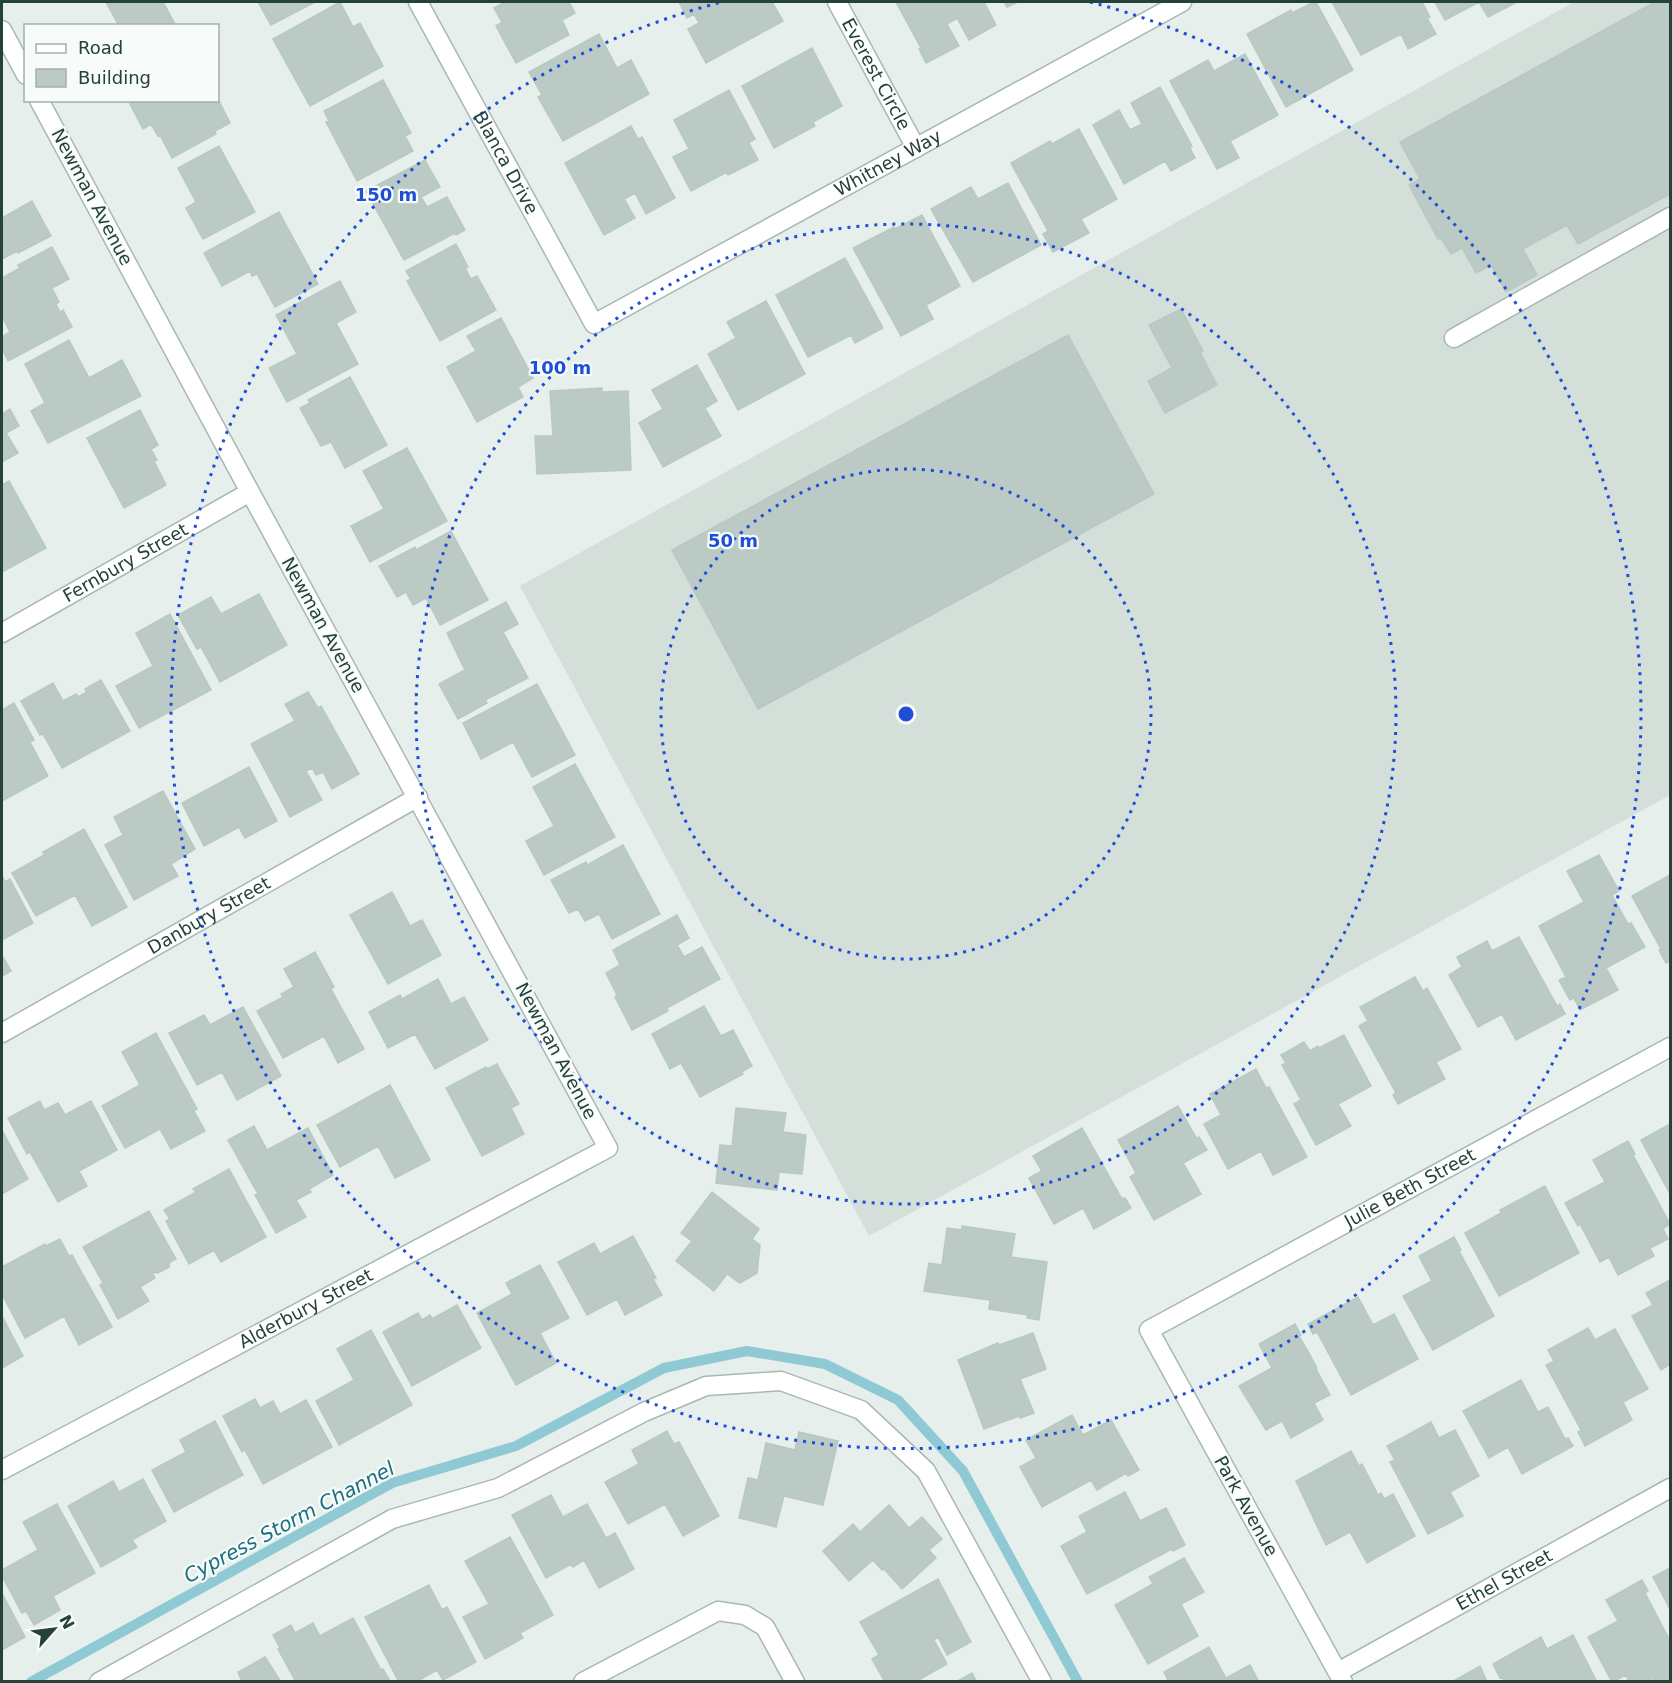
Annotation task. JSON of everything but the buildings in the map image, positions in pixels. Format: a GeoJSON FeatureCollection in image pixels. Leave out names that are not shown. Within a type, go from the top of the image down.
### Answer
{"type":"FeatureCollection","features":[{"type":"Feature","properties":{"kind":"street","name":"Blanca Drive"},"geometry":{"type":"LineString","coordinates":[[418,2],[594,324]]}},
{"type":"Feature","properties":{"kind":"street","name":"Everest Circle"},"geometry":{"type":"LineString","coordinates":[[837,2],[916,148]]}},
{"type":"Feature","properties":{"kind":"street","name":"Whitney Way"},"geometry":{"type":"LineString","coordinates":[[594,324],[1182,2]]}},
{"type":"Feature","properties":{"kind":"street"},"geometry":{"type":"LineString","coordinates":[[2,30],[24,71]]}},
{"type":"Feature","properties":{"kind":"street","name":"Newman Avenue"},"geometry":{"type":"LineString","coordinates":[[40,102],[608,1148]]}},
{"type":"Feature","properties":{"kind":"street"},"geometry":{"type":"LineString","coordinates":[[1454,339],[1671,217]]}},
{"type":"Feature","properties":{"kind":"street","name":"Fernbury Street"},"geometry":{"type":"LineString","coordinates":[[2,633],[250,492]]}},
{"type":"Feature","properties":{"kind":"street","name":"Danbury Street"},"geometry":{"type":"LineString","coordinates":[[2,1033],[418,797]]}},
{"type":"Feature","properties":{"kind":"street","name":"Julie Beth Street"},"geometry":{"type":"LineString","coordinates":[[1149,1330],[1671,1047]]}},
{"type":"Feature","properties":{"kind":"street","name":"Alderbury Street"},"geometry":{"type":"LineString","coordinates":[[2,1470],[608,1148]]}},
{"type":"Feature","properties":{"kind":"street","name":"Park Avenue"},"geometry":{"type":"LineString","coordinates":[[1149,1330],[1341,1677]]}},
{"type":"Feature","properties":{"kind":"street"},"geometry":{"type":"LineString","coordinates":[[99,1682],[392,1519],[498,1488],[644,1412],[706,1386],[781,1381],[861,1410],[926,1471],[1042,1682]]}},
{"type":"Feature","properties":{"kind":"street","name":"Ethel Street"},"geometry":{"type":"LineString","coordinates":[[1341,1677],[1671,1488]]}},
{"type":"Feature","properties":{"kind":"street"},"geometry":{"type":"LineString","coordinates":[[582,1682],[718,1611],[745,1615],[765,1626],[795,1682]]}},
{"type":"Feature","properties":{"kind":"shaded area"},"geometry":{"type":"Polygon","coordinates":[[[1574,2],[1670,2],[1670,795],[869,1236],[520,586],[1574,2]]]}},
{"type":"Feature","properties":{"kind":"waterway","name":"Cypress Storm Channel"},"geometry":{"type":"LineString","coordinates":[[31,1682],[392,1483],[516,1446],[664,1368],[747,1351],[825,1364],[898,1400],[963,1471],[1078,1682]]}}]}
